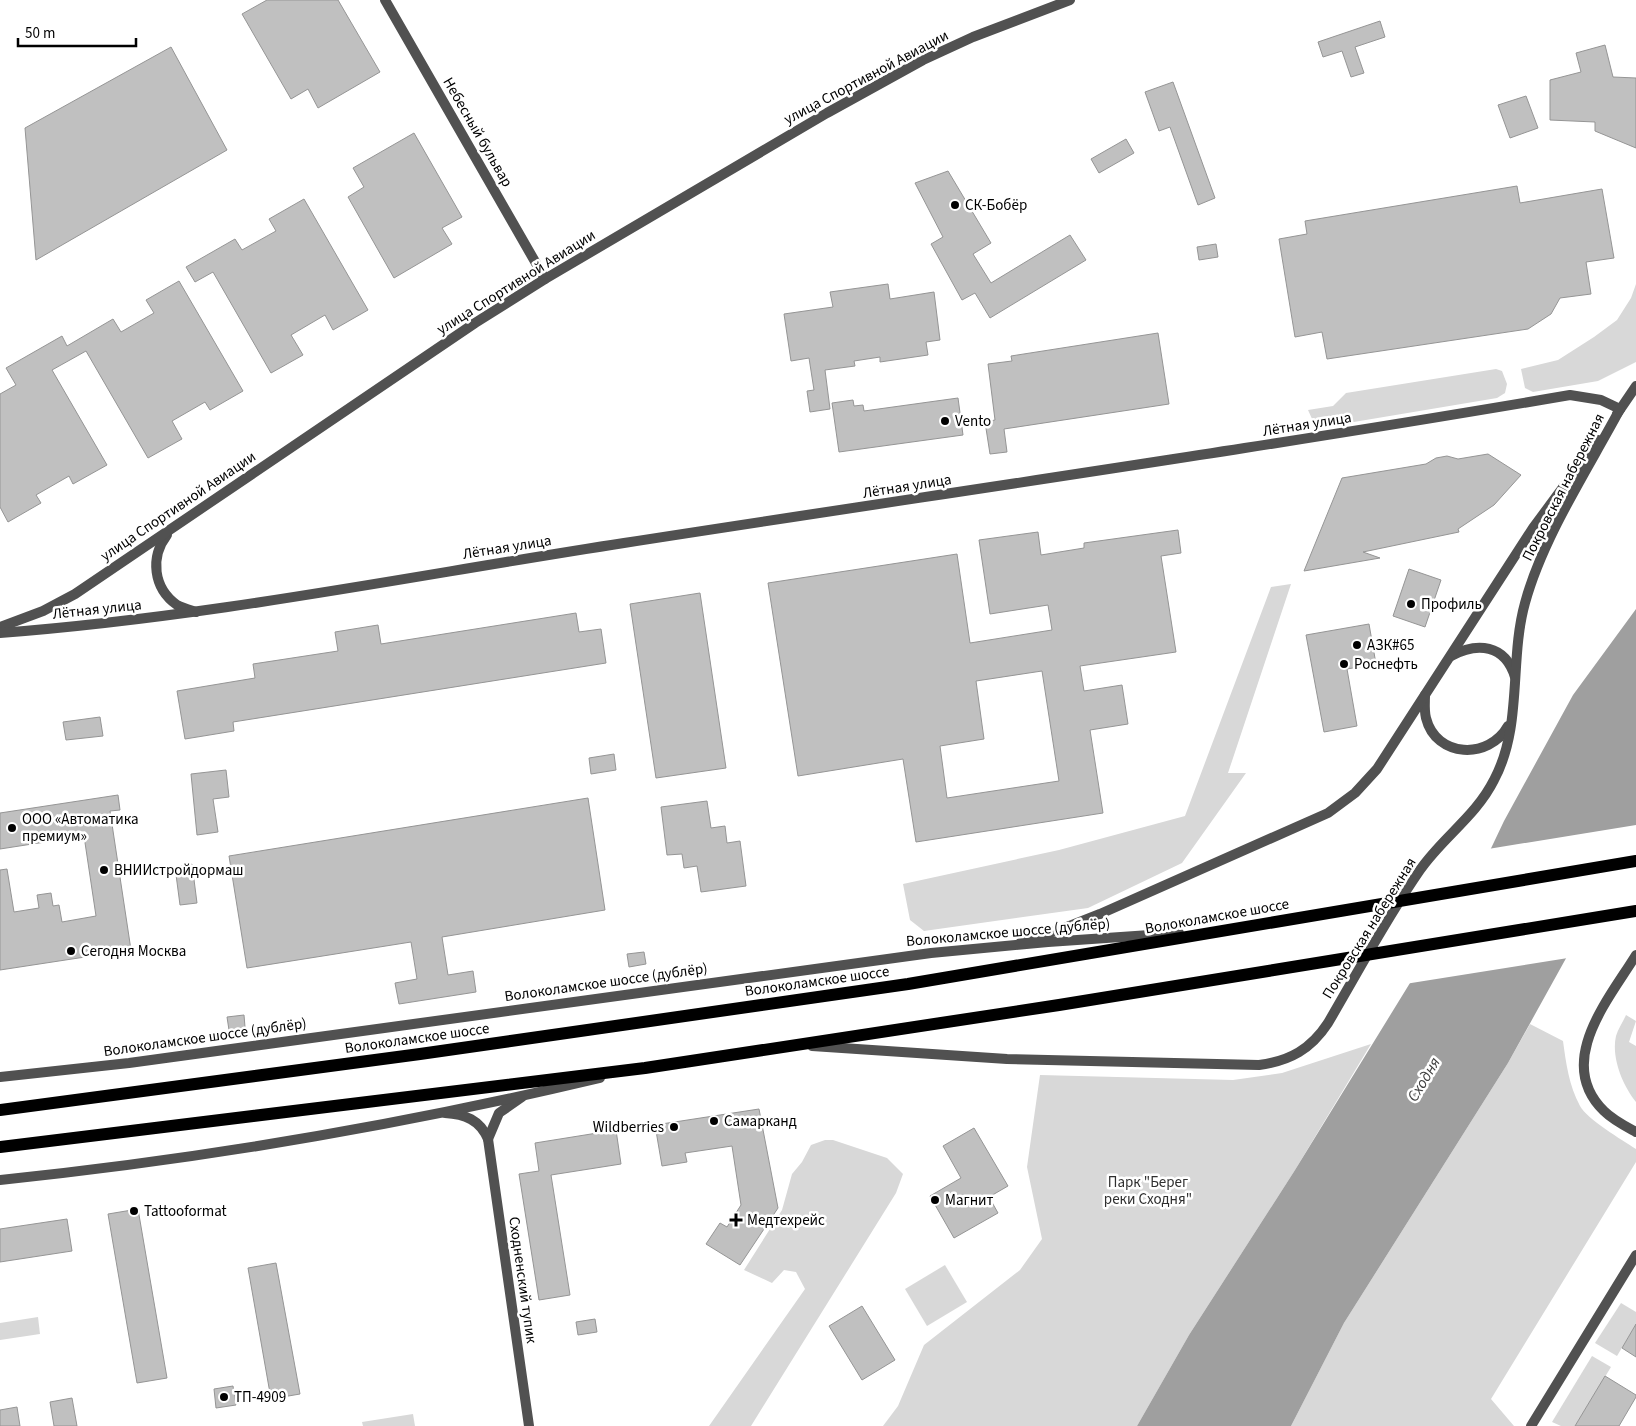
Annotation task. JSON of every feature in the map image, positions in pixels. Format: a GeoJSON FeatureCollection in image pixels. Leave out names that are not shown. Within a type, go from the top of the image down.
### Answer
{"type":"FeatureCollection","features":[{"type":"Feature","properties":{"kind":"main road","name":"Волоколамское шоссе"},"geometry":{"type":"LineString","coordinates":[[0,1110],[420,1054],[908,984],[1636,861]]}},
{"type":"Feature","properties":{"kind":"main road"},"geometry":{"type":"LineString","coordinates":[[0,1147],[646,1068],[1059,1005],[1636,911]]}},
{"type":"Feature","properties":{"kind":"street","name":"Небесный бульвар"},"geometry":{"type":"LineString","coordinates":[[385,0],[545,279]]}},
{"type":"Feature","properties":{"kind":"street","name":"улица Спортивной Авиации"},"geometry":{"type":"LineString","coordinates":[[0,627],[43,611],[75,594],[475,323],[545,279],[827,113],[923,60],[982,33],[1070,0]]}},
{"type":"Feature","properties":{"kind":"street","name":"Покровская набережная"},"geometry":{"type":"LineString","coordinates":[[994,948],[1062,929],[1328,813],[1355,793],[1377,769],[1533,528],[1636,386]]}},
{"type":"Feature","properties":{"kind":"street","name":"Лётная улица"},"geometry":{"type":"LineString","coordinates":[[0,633],[197,613],[599,547],[1314,439],[1570,395],[1601,400],[1620,410]]}},
{"type":"Feature","properties":{"kind":"street","name":"Покровская набережная"},"geometry":{"type":"LineString","coordinates":[[796,1045],[1006,1059],[1259,1065],[1277,1063],[1307,1048],[1328,1023],[1420,870],[1470,815],[1494,781],[1504,758],[1511,721],[1520,629],[1525,602],[1546,548],[1620,410]]}},
{"type":"Feature","properties":{"kind":"street","name":"Лётная улица"},"geometry":{"type":"LineString","coordinates":[[173,528],[160,544],[154,565],[162,589],[177,605],[197,613]]}},
{"type":"Feature","properties":{"kind":"street"},"geometry":{"type":"LineString","coordinates":[[1450,656],[1477,646],[1490,649],[1507,662],[1516,680]]}},
{"type":"Feature","properties":{"kind":"street"},"geometry":{"type":"LineString","coordinates":[[1425,694],[1425,707],[1430,728],[1436,736],[1451,748],[1473,751],[1483,748],[1495,742],[1505,733],[1511,721]]}},
{"type":"Feature","properties":{"kind":"street","name":"Волоколамское шоссе (дублёр)"},"geometry":{"type":"LineString","coordinates":[[0,1077],[147,1060],[931,953],[1048,942],[1217,932]]}},
{"type":"Feature","properties":{"kind":"street"},"geometry":{"type":"LineString","coordinates":[[1636,955],[1590,1031],[1584,1050],[1583,1066],[1587,1083],[1604,1110],[1636,1132]]}},
{"type":"Feature","properties":{"kind":"street"},"geometry":{"type":"LineString","coordinates":[[0,1180],[251,1148],[523,1096],[646,1068]]}},
{"type":"Feature","properties":{"kind":"street"},"geometry":{"type":"LineString","coordinates":[[488,1139],[499,1113],[523,1096]]}},
{"type":"Feature","properties":{"kind":"street","name":"Сходненский тупик"},"geometry":{"type":"LineString","coordinates":[[439,1113],[463,1115],[472,1118],[484,1130],[488,1139],[529,1426]]}},
{"type":"Feature","properties":{"kind":"street"},"geometry":{"type":"LineString","coordinates":[[1531,1426],[1636,1255]]}},
{"type":"Feature","properties":{"kind":"green space"},"geometry":{"type":"Polygon","coordinates":[[[1636,284],[1636,362],[1598,381],[1533,392],[1525,388],[1521,369],[1558,360],[1617,320],[1631,298],[1636,284]]]}},
{"type":"Feature","properties":{"kind":"green space"},"geometry":{"type":"Polygon","coordinates":[[[1496,369],[1502,371],[1507,384],[1505,393],[1497,398],[1324,427],[1313,421],[1308,410],[1333,406],[1346,393],[1496,369]]]}},
{"type":"Feature","properties":{"kind":"green space"},"geometry":{"type":"Polygon","coordinates":[[[1291,584],[1228,773],[1246,773],[1182,863],[1088,908],[924,931],[910,920],[903,884],[1059,850],[1185,816],[1271,587],[1291,584]]]}},
{"type":"Feature","properties":{"kind":"green space"},"geometry":{"type":"Polygon","coordinates":[[[1626,1015],[1636,1021],[1629,1042],[1636,1046],[1636,1102],[1619,1071],[1615,1053],[1616,1036],[1626,1015]]]}},
{"type":"Feature","properties":{"kind":"green space"},"geometry":{"type":"Polygon","coordinates":[[[1530,1024],[1563,1041],[1571,1082],[1580,1106],[1597,1123],[1636,1149],[1636,1162],[1491,1399],[1514,1426],[1291,1426],[1344,1323],[1508,1063],[1530,1024]]]}},
{"type":"Feature","properties":{"kind":"green space","name":"Парк \"Берег реки Сходня\""},"geometry":{"type":"Polygon","coordinates":[[[1371,1044],[1295,1170],[1189,1335],[1137,1426],[883,1426],[898,1406],[924,1345],[1020,1270],[1042,1239],[1027,1167],[1040,1075],[1233,1080],[1282,1073],[1371,1044]]]}},
{"type":"Feature","properties":{"kind":"green space"},"geometry":{"type":"Polygon","coordinates":[[[825,1140],[833,1140],[887,1158],[903,1174],[896,1193],[751,1426],[709,1426],[805,1289],[796,1272],[784,1270],[772,1283],[744,1270],[782,1210],[792,1174],[802,1162],[811,1145],[825,1140]]]}},
{"type":"Feature","properties":{"kind":"green space"},"geometry":{"type":"Polygon","coordinates":[[[945,1265],[967,1302],[927,1326],[905,1289],[945,1265]]]}},
{"type":"Feature","properties":{"kind":"green space"},"geometry":{"type":"Polygon","coordinates":[[[1621,1303],[1636,1312],[1636,1324],[1617,1356],[1595,1343],[1621,1303]]]}},
{"type":"Feature","properties":{"kind":"green space"},"geometry":{"type":"Polygon","coordinates":[[[38,1317],[40,1334],[0,1340],[0,1323],[38,1317]]]}},
{"type":"Feature","properties":{"kind":"green space"},"geometry":{"type":"Polygon","coordinates":[[[1592,1356],[1611,1367],[1575,1426],[1561,1426],[1552,1422],[1592,1356]]]}},
{"type":"Feature","properties":{"kind":"green space"},"geometry":{"type":"Polygon","coordinates":[[[413,1414],[415,1426],[363,1426],[362,1422],[413,1414]]]}},
{"type":"Feature","properties":{"kind":"water","name":"Сходня"},"geometry":{"type":"Polygon","coordinates":[[[1636,609],[1636,832],[1508,1063],[1344,1323],[1291,1426],[1137,1426],[1189,1335],[1295,1170],[1485,861],[1504,821],[1573,695],[1636,609]]]}},
{"type":"Feature","properties":{"kind":"pier"},"geometry":{"type":"Polygon","coordinates":[[[1636,825],[1636,837],[1568,958],[1405,984],[1488,849],[1636,825]]]}},
{"type":"Feature","properties":{"kind":"building"},"geometry":{"type":"Polygon","coordinates":[[[267,0],[338,0],[380,72],[318,108],[308,89],[291,99],[242,14],[267,0]]]}},
{"type":"Feature","properties":{"kind":"building"},"geometry":{"type":"Polygon","coordinates":[[[1380,21],[1385,37],[1355,47],[1364,73],[1351,77],[1342,51],[1323,57],[1318,42],[1380,21]]]}},
{"type":"Feature","properties":{"kind":"building"},"geometry":{"type":"Polygon","coordinates":[[[1605,45],[1613,77],[1636,78],[1636,148],[1595,131],[1595,122],[1550,120],[1550,80],[1581,72],[1576,53],[1605,45]]]}},
{"type":"Feature","properties":{"kind":"building"},"geometry":{"type":"Polygon","coordinates":[[[171,47],[227,150],[36,260],[25,128],[171,47]]]}},
{"type":"Feature","properties":{"kind":"building"},"geometry":{"type":"Polygon","coordinates":[[[1173,82],[1215,198],[1198,205],[1170,127],[1159,131],[1145,92],[1173,82]]]}},
{"type":"Feature","properties":{"kind":"building"},"geometry":{"type":"Polygon","coordinates":[[[1526,96],[1538,128],[1510,138],[1498,105],[1526,96]]]}},
{"type":"Feature","properties":{"kind":"building"},"geometry":{"type":"Polygon","coordinates":[[[414,133],[462,217],[442,228],[452,244],[394,278],[348,197],[364,187],[353,168],[414,133]]]}},
{"type":"Feature","properties":{"kind":"building"},"geometry":{"type":"Polygon","coordinates":[[[1126,139],[1134,153],[1099,173],[1091,159],[1126,139]]]}},
{"type":"Feature","properties":{"kind":"building"},"geometry":{"type":"Polygon","coordinates":[[[948,171],[991,243],[973,254],[991,283],[1070,235],[1086,260],[990,318],[975,293],[962,300],[931,244],[943,237],[915,183],[948,171]]]}},
{"type":"Feature","properties":{"kind":"building"},"geometry":{"type":"Polygon","coordinates":[[[1517,186],[1520,203],[1602,189],[1614,258],[1586,262],[1591,294],[1560,298],[1551,314],[1528,329],[1327,359],[1322,332],[1295,337],[1279,239],[1307,234],[1305,221],[1517,186]]]}},
{"type":"Feature","properties":{"kind":"building"},"geometry":{"type":"Polygon","coordinates":[[[304,199],[368,310],[333,330],[325,315],[291,335],[303,355],[271,373],[213,272],[195,282],[186,267],[235,239],[242,250],[276,231],[269,219],[304,199]]]}},
{"type":"Feature","properties":{"kind":"building"},"geometry":{"type":"Polygon","coordinates":[[[1216,244],[1218,257],[1199,260],[1197,247],[1216,244]]]}},
{"type":"Feature","properties":{"kind":"building"},"geometry":{"type":"Polygon","coordinates":[[[179,281],[243,391],[210,410],[205,402],[172,421],[182,439],[148,458],[86,351],[52,370],[107,465],[73,484],[69,476],[36,495],[41,503],[8,522],[0,507],[0,394],[16,385],[6,368],[62,336],[67,346],[113,319],[121,332],[154,313],[146,300],[179,281]]]}},
{"type":"Feature","properties":{"kind":"building"},"geometry":{"type":"Polygon","coordinates":[[[888,284],[890,299],[934,292],[940,340],[926,342],[928,355],[880,362],[880,357],[854,361],[855,366],[825,370],[830,409],[810,412],[807,391],[814,390],[809,358],[791,361],[784,314],[833,307],[830,292],[888,284]]]}},
{"type":"Feature","properties":{"kind":"building"},"geometry":{"type":"Polygon","coordinates":[[[1158,333],[1169,404],[1004,429],[1007,452],[990,454],[985,422],[995,420],[988,364],[1012,361],[1011,356],[1158,333]]]}},
{"type":"Feature","properties":{"kind":"building"},"geometry":{"type":"Polygon","coordinates":[[[958,398],[963,435],[839,452],[832,403],[853,400],[854,406],[863,405],[864,411],[958,398]]]}},
{"type":"Feature","properties":{"kind":"building"},"geometry":{"type":"Polygon","coordinates":[[[1488,454],[1521,475],[1494,505],[1458,529],[1459,532],[1363,552],[1380,558],[1304,571],[1342,478],[1426,464],[1436,458],[1447,456],[1458,459],[1488,454]]]}},
{"type":"Feature","properties":{"kind":"building"},"geometry":{"type":"Polygon","coordinates":[[[1178,530],[1181,553],[1161,556],[1176,652],[1080,666],[1084,691],[1122,685],[1128,724],[1090,730],[1103,813],[916,842],[903,759],[798,776],[768,583],[957,554],[970,643],[1052,630],[1048,605],[990,614],[979,540],[1038,532],[1041,555],[1084,548],[1084,543],[1178,530]],[[1042,671],[976,681],[984,739],[940,746],[947,798],[1059,781],[1042,671]]]}},
{"type":"Feature","properties":{"kind":"building"},"geometry":{"type":"Polygon","coordinates":[[[1409,569],[1441,580],[1425,627],[1393,616],[1409,569]]]}},
{"type":"Feature","properties":{"kind":"building"},"geometry":{"type":"Polygon","coordinates":[[[700,593],[726,768],[656,778],[630,604],[700,593]]]}},
{"type":"Feature","properties":{"kind":"building"},"geometry":{"type":"Polygon","coordinates":[[[576,613],[579,632],[601,629],[606,663],[233,722],[234,731],[185,739],[177,691],[255,678],[253,664],[338,651],[335,632],[378,625],[381,644],[576,613]]]}},
{"type":"Feature","properties":{"kind":"building"},"geometry":{"type":"Polygon","coordinates":[[[1369,624],[1376,664],[1347,669],[1357,726],[1324,732],[1306,635],[1369,624]]]}},
{"type":"Feature","properties":{"kind":"building"},"geometry":{"type":"Polygon","coordinates":[[[100,717],[103,736],[66,740],[63,722],[100,717]]]}},
{"type":"Feature","properties":{"kind":"building"},"geometry":{"type":"Polygon","coordinates":[[[614,754],[616,770],[591,774],[589,758],[614,754]]]}},
{"type":"Feature","properties":{"kind":"building"},"geometry":{"type":"Polygon","coordinates":[[[226,770],[229,797],[213,799],[218,832],[197,835],[191,774],[226,770]]]}},
{"type":"Feature","properties":{"kind":"building","name":"ВНИИстройдормаш"},"geometry":{"type":"Polygon","coordinates":[[[118,795],[120,810],[110,811],[131,950],[0,970],[0,870],[7,869],[14,912],[39,908],[37,895],[51,893],[53,906],[59,905],[62,922],[96,916],[84,836],[0,849],[0,813],[118,795]]]}},
{"type":"Feature","properties":{"kind":"building"},"geometry":{"type":"Polygon","coordinates":[[[588,798],[605,910],[442,937],[448,975],[473,971],[476,992],[399,1004],[395,983],[417,979],[411,942],[247,968],[229,856],[588,798]]]}},
{"type":"Feature","properties":{"kind":"building"},"geometry":{"type":"Polygon","coordinates":[[[707,801],[711,828],[725,826],[727,843],[740,841],[746,886],[701,892],[697,866],[684,868],[682,854],[667,855],[661,807],[707,801]]]}},
{"type":"Feature","properties":{"kind":"building"},"geometry":{"type":"Polygon","coordinates":[[[192,864],[197,903],[180,905],[175,867],[192,864]]]}},
{"type":"Feature","properties":{"kind":"building"},"geometry":{"type":"Polygon","coordinates":[[[644,952],[646,964],[629,967],[627,954],[644,952]]]}},
{"type":"Feature","properties":{"kind":"building"},"geometry":{"type":"Polygon","coordinates":[[[244,1015],[245,1027],[229,1030],[227,1017],[244,1015]]]}},
{"type":"Feature","properties":{"kind":"building"},"geometry":{"type":"Polygon","coordinates":[[[759,1109],[778,1208],[740,1265],[706,1244],[720,1223],[727,1227],[741,1205],[732,1146],[685,1153],[687,1162],[662,1166],[655,1125],[759,1109]]]}},
{"type":"Feature","properties":{"kind":"building"},"geometry":{"type":"Polygon","coordinates":[[[974,1128],[1008,1186],[989,1197],[998,1213],[954,1238],[930,1196],[961,1178],[943,1146],[974,1128]]]}},
{"type":"Feature","properties":{"kind":"building"},"geometry":{"type":"Polygon","coordinates":[[[616,1130],[621,1164],[551,1175],[570,1295],[539,1300],[519,1174],[539,1171],[535,1143],[616,1130]]]}},
{"type":"Feature","properties":{"kind":"building"},"geometry":{"type":"Polygon","coordinates":[[[138,1209],[167,1378],[137,1383],[108,1214],[138,1209]]]}},
{"type":"Feature","properties":{"kind":"building"},"geometry":{"type":"Polygon","coordinates":[[[67,1219],[72,1251],[0,1262],[0,1229],[67,1219]]]}},
{"type":"Feature","properties":{"kind":"building"},"geometry":{"type":"Polygon","coordinates":[[[276,1263],[300,1394],[271,1399],[248,1268],[276,1263]]]}},
{"type":"Feature","properties":{"kind":"building"},"geometry":{"type":"Polygon","coordinates":[[[862,1306],[895,1360],[862,1380],[829,1326],[862,1306]]]}},
{"type":"Feature","properties":{"kind":"building"},"geometry":{"type":"Polygon","coordinates":[[[595,1319],[597,1332],[578,1335],[576,1322],[595,1319]]]}},
{"type":"Feature","properties":{"kind":"building"},"geometry":{"type":"Polygon","coordinates":[[[1636,1324],[1636,1357],[1622,1348],[1636,1324]]]}},
{"type":"Feature","properties":{"kind":"building"},"geometry":{"type":"Polygon","coordinates":[[[1605,1376],[1636,1395],[1619,1426],[1575,1426],[1605,1376]]]}},
{"type":"Feature","properties":{"kind":"building","name":"ТП-4909"},"geometry":{"type":"Polygon","coordinates":[[[233,1386],[236,1405],[216,1408],[214,1389],[233,1386]]]}},
{"type":"Feature","properties":{"kind":"building"},"geometry":{"type":"Polygon","coordinates":[[[72,1398],[77,1426],[54,1426],[50,1402],[72,1398]]]}},
{"type":"Feature","properties":{"kind":"building"},"geometry":{"type":"Polygon","coordinates":[[[17,1407],[20,1426],[0,1426],[0,1410],[17,1407]]]}},
{"type":"Feature","properties":{"kind":"place","name":"СК-Бобёр"},"geometry":{"type":"Point","coordinates":[955,205]}},
{"type":"Feature","properties":{"kind":"place","name":"Vento"},"geometry":{"type":"Point","coordinates":[945,421]}},
{"type":"Feature","properties":{"kind":"place","name":"Профиль"},"geometry":{"type":"Point","coordinates":[1411,604]}},
{"type":"Feature","properties":{"kind":"place","name":"АЗК#65"},"geometry":{"type":"Point","coordinates":[1357,645]}},
{"type":"Feature","properties":{"kind":"place","name":"Роснефть"},"geometry":{"type":"Point","coordinates":[1344,664]}},
{"type":"Feature","properties":{"kind":"place","name":"ООО «Автоматика премиум»"},"geometry":{"type":"Point","coordinates":[12,828]}},
{"type":"Feature","properties":{"kind":"place","name":"ВНИИстройдормаш"},"geometry":{"type":"Point","coordinates":[104,870]}},
{"type":"Feature","properties":{"kind":"place","name":"Сегодня Москва"},"geometry":{"type":"Point","coordinates":[71,951]}},
{"type":"Feature","properties":{"kind":"place","name":"Самарканд"},"geometry":{"type":"Point","coordinates":[714,1121]}},
{"type":"Feature","properties":{"kind":"place","name":"Wildberries"},"geometry":{"type":"Point","coordinates":[674,1127]}},
{"type":"Feature","properties":{"kind":"place","name":"Магнит"},"geometry":{"type":"Point","coordinates":[935,1200]}},
{"type":"Feature","properties":{"kind":"place","name":"Tattooformat"},"geometry":{"type":"Point","coordinates":[134,1211]}},
{"type":"Feature","properties":{"kind":"place","name":"Медтехрейс"},"geometry":{"type":"Point","coordinates":[736,1220]}},
{"type":"Feature","properties":{"kind":"place","name":"ТП-4909"},"geometry":{"type":"Point","coordinates":[224,1397]}}]}
